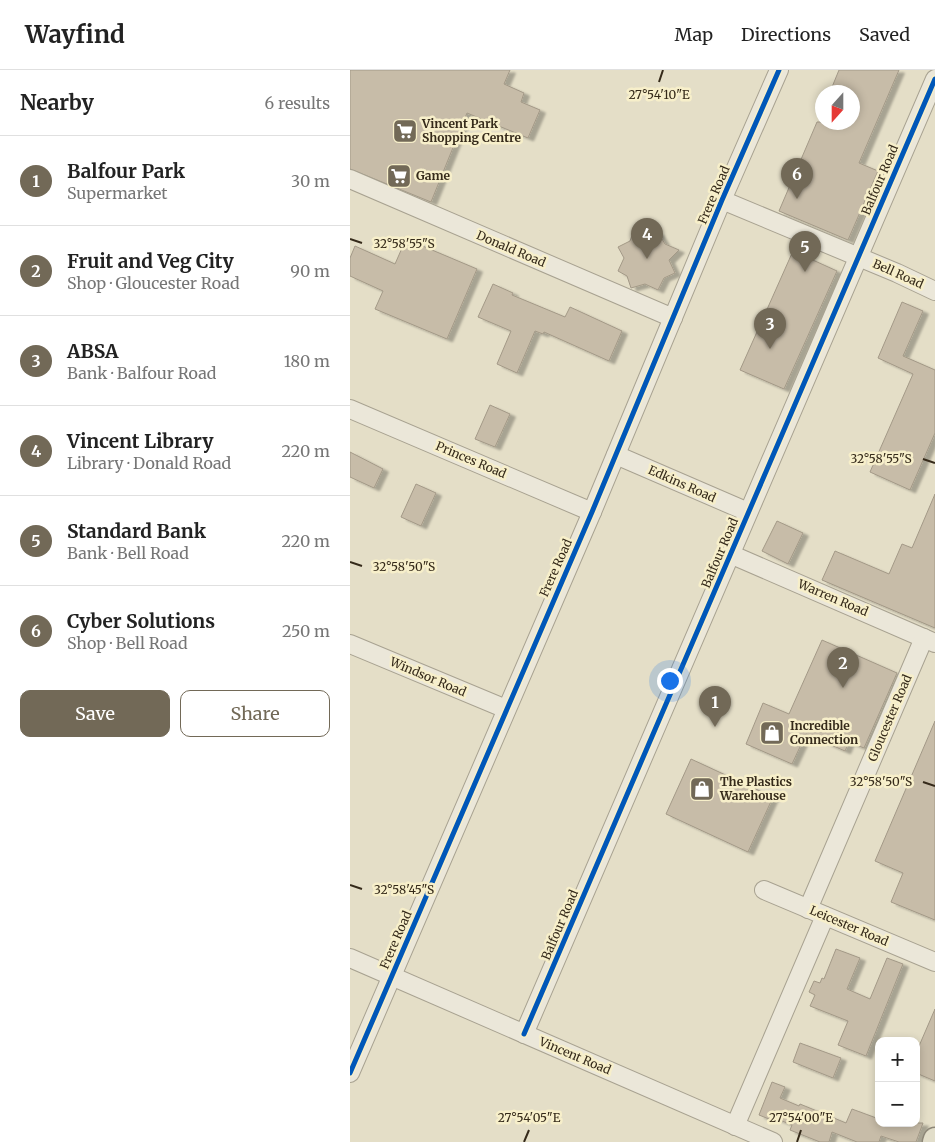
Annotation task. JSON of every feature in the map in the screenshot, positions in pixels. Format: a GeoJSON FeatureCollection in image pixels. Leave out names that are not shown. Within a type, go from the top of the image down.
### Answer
{"type":"FeatureCollection","features":[{"type":"Feature","properties":{"kind":"street","name":"Frere Road"},"geometry":{"type":"LineString","coordinates":[[350,1073],[592,512],[778,70]]}},
{"type":"Feature","properties":{"kind":"street","name":"Balfour Road"},"geometry":{"type":"LineString","coordinates":[[524,1034],[935,79]]}},
{"type":"Feature","properties":{"kind":"street","name":"Donald Road"},"geometry":{"type":"LineString","coordinates":[[350,179],[673,318]]}},
{"type":"Feature","properties":{"kind":"street","name":"Bell Road"},"geometry":{"type":"LineString","coordinates":[[722,200],[935,291]]}},
{"type":"Feature","properties":{"kind":"street","name":"Princes Road"},"geometry":{"type":"LineString","coordinates":[[350,409],[592,512]]}},
{"type":"Feature","properties":{"kind":"street","name":"Edkins Road"},"geometry":{"type":"LineString","coordinates":[[616,455],[748,512]]}},
{"type":"Feature","properties":{"kind":"street","name":"Warren Road"},"geometry":{"type":"LineString","coordinates":[[730,554],[930,641]]}},
{"type":"Feature","properties":{"kind":"street","name":"Gloucester Road"},"geometry":{"type":"LineString","coordinates":[[808,909],[930,641]]}},
{"type":"Feature","properties":{"kind":"street","name":"Windsor Road"},"geometry":{"type":"LineString","coordinates":[[350,644],[506,709]]}},
{"type":"Feature","properties":{"kind":"street","name":"Leicester Road"},"geometry":{"type":"LineString","coordinates":[[764,890],[935,962]]}},
{"type":"Feature","properties":{"kind":"street"},"geometry":{"type":"LineString","coordinates":[[735,1126],[825,916]]}},
{"type":"Feature","properties":{"kind":"street","name":"Vincent Road"},"geometry":{"type":"LineString","coordinates":[[350,958],[773,1142]]}},
{"type":"Feature","properties":{"kind":"building","name":"Vincent Park Shopping Centre"},"geometry":{"type":"Polygon","coordinates":[[[350,70],[510,70],[504,84],[524,93],[521,102],[540,110],[528,138],[467,113],[431,202],[350,169],[350,70]]]}},
{"type":"Feature","properties":{"kind":"building"},"geometry":{"type":"Polygon","coordinates":[[[839,70],[899,70],[859,163],[878,171],[848,240],[779,211],[815,127],[815,130],[860,130],[860,85],[833,85],[839,70]]]}},
{"type":"Feature","properties":{"kind":"building"},"geometry":{"type":"Polygon","coordinates":[[[634,230],[642,236],[658,232],[665,244],[679,250],[669,260],[675,273],[664,278],[658,290],[645,284],[631,288],[627,276],[618,271],[624,258],[618,247],[630,241],[634,230]]]}},
{"type":"Feature","properties":{"kind":"building"},"geometry":{"type":"Polygon","coordinates":[[[406,239],[477,269],[447,339],[375,309],[383,291],[350,276],[350,258],[355,246],[395,264],[406,239]]]}},
{"type":"Feature","properties":{"kind":"building"},"geometry":{"type":"Polygon","coordinates":[[[793,251],[837,271],[784,389],[740,370],[793,251]]]}},
{"type":"Feature","properties":{"kind":"building"},"geometry":{"type":"Polygon","coordinates":[[[493,284],[513,293],[512,295],[565,317],[570,307],[622,331],[609,361],[544,332],[543,334],[535,331],[517,373],[497,364],[511,331],[478,317],[493,284]]]}},
{"type":"Feature","properties":{"kind":"building"},"geometry":{"type":"Polygon","coordinates":[[[902,302],[923,311],[903,356],[935,370],[935,433],[910,490],[870,472],[913,374],[878,358],[902,302]]]}},
{"type":"Feature","properties":{"kind":"building"},"geometry":{"type":"Polygon","coordinates":[[[490,405],[510,414],[495,447],[475,439],[490,405]]]}},
{"type":"Feature","properties":{"kind":"building"},"geometry":{"type":"Polygon","coordinates":[[[350,452],[383,469],[374,488],[350,477],[350,452]]]}},
{"type":"Feature","properties":{"kind":"building"},"geometry":{"type":"Polygon","coordinates":[[[416,484],[436,493],[421,526],[401,517],[416,484]]]}},
{"type":"Feature","properties":{"kind":"building"},"geometry":{"type":"Polygon","coordinates":[[[935,494],[935,628],[822,580],[835,551],[889,574],[902,544],[912,548],[935,494]]]}},
{"type":"Feature","properties":{"kind":"building"},"geometry":{"type":"Polygon","coordinates":[[[777,521],[803,533],[788,564],[762,551],[777,521]]]}},
{"type":"Feature","properties":{"kind":"building"},"geometry":{"type":"Polygon","coordinates":[[[822,640],[897,673],[864,748],[849,742],[845,751],[806,734],[792,764],[746,744],[763,703],[789,714],[822,640]]]}},
{"type":"Feature","properties":{"kind":"building"},"geometry":{"type":"Polygon","coordinates":[[[935,721],[935,920],[891,902],[903,873],[875,861],[935,721]]]}},
{"type":"Feature","properties":{"kind":"building"},"geometry":{"type":"Polygon","coordinates":[[[691,759],[773,797],[748,852],[666,814],[691,759]]]}},
{"type":"Feature","properties":{"kind":"building"},"geometry":{"type":"Polygon","coordinates":[[[836,949],[860,958],[847,989],[870,999],[887,958],[903,964],[866,1056],[838,1045],[848,1021],[810,1006],[815,995],[809,992],[814,981],[820,983],[822,978],[824,979],[836,949]]]}},
{"type":"Feature","properties":{"kind":"building"},"geometry":{"type":"Polygon","coordinates":[[[935,1009],[935,1081],[920,1075],[920,1044],[935,1009]]]}},
{"type":"Feature","properties":{"kind":"building"},"geometry":{"type":"Polygon","coordinates":[[[800,1043],[841,1058],[833,1078],[793,1062],[800,1043]]]}},
{"type":"Feature","properties":{"kind":"building"},"geometry":{"type":"Polygon","coordinates":[[[772,1082],[785,1087],[780,1098],[846,1123],[852,1109],[875,1118],[875,1127],[920,1127],[920,1123],[923,1123],[916,1142],[899,1142],[881,1136],[879,1142],[857,1142],[832,1132],[829,1142],[820,1142],[790,1130],[792,1125],[770,1116],[769,1119],[759,1115],[772,1082]]]}},
{"type":"Feature","properties":{"kind":"cycle path"},"geometry":{"type":"LineString","coordinates":[[350,1073],[592,512],[722,200],[779,70]]}},
{"type":"Feature","properties":{"kind":"cycle path"},"geometry":{"type":"LineString","coordinates":[[524,1034],[935,79]]}},
{"type":"Feature","properties":{"kind":"place","name":"Vincent Park Shopping Centre"},"geometry":{"type":"Point","coordinates":[405,131]}},
{"type":"Feature","properties":{"kind":"place","name":"Game"},"geometry":{"type":"Point","coordinates":[399,176]}},
{"type":"Feature","properties":{"kind":"place","name":"Cyber Solutions"},"geometry":{"type":"Point","coordinates":[797,199]}},
{"type":"Feature","properties":{"kind":"place","name":"Vincent Library"},"geometry":{"type":"Point","coordinates":[647,259]}},
{"type":"Feature","properties":{"kind":"place","name":"Standard Bank"},"geometry":{"type":"Point","coordinates":[805,272]}},
{"type":"Feature","properties":{"kind":"place","name":"ABSA"},"geometry":{"type":"Point","coordinates":[770,349]}},
{"type":"Feature","properties":{"kind":"place","name":"Fruit and Veg City"},"geometry":{"type":"Point","coordinates":[843,688]}},
{"type":"Feature","properties":{"kind":"place","name":"Balfour Park"},"geometry":{"type":"Point","coordinates":[715,727]}},
{"type":"Feature","properties":{"kind":"place","name":"Incredible Connection"},"geometry":{"type":"Point","coordinates":[772,733]}},
{"type":"Feature","properties":{"kind":"place","name":"The Plastics Warehouse"},"geometry":{"type":"Point","coordinates":[702,789]}}]}
